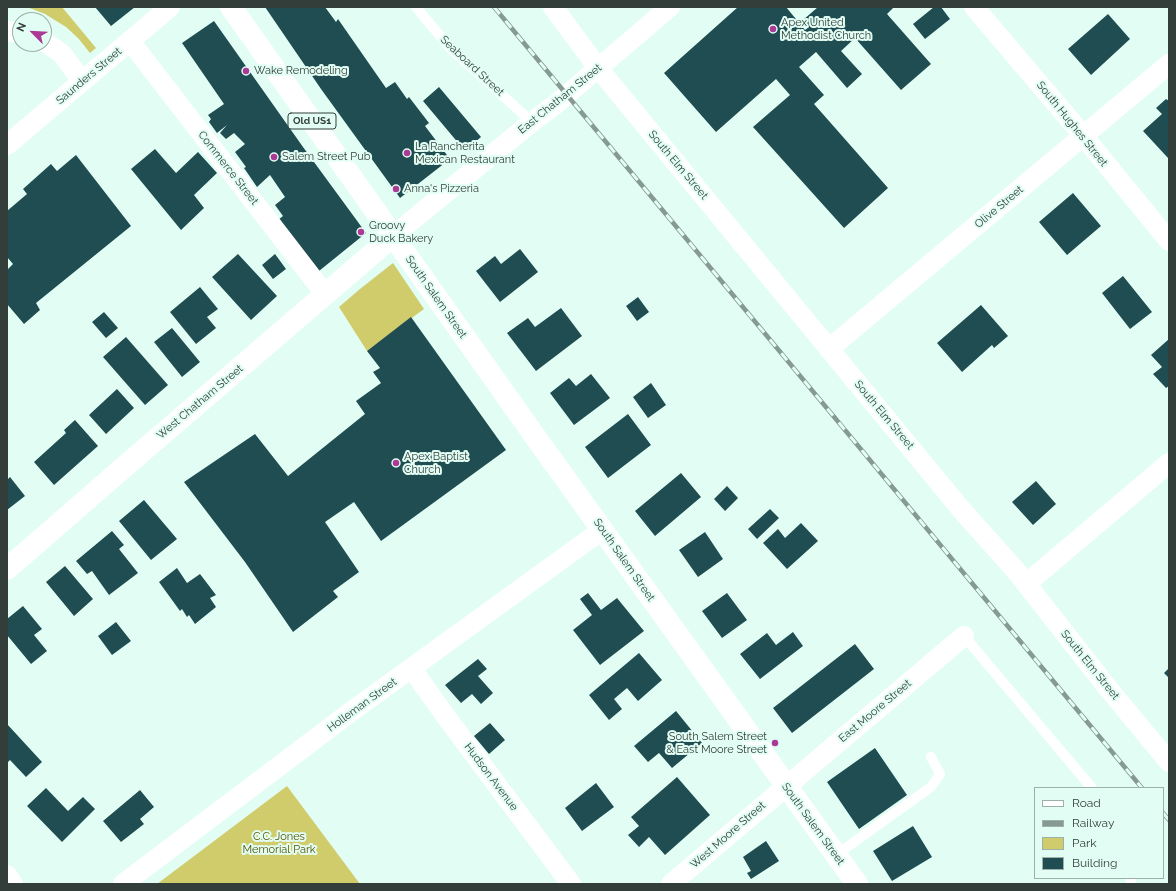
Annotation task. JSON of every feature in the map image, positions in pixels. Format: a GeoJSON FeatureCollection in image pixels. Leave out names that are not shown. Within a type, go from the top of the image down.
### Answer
{"type":"FeatureCollection","features":[{"type":"Feature","properties":{"kind":"main road","name":"Old US1"},"geometry":{"type":"LineString","coordinates":[[231,7],[393,236]]}},
{"type":"Feature","properties":{"kind":"main road","name":"West Chatham Street"},"geometry":{"type":"LineString","coordinates":[[7,569],[393,236]]}},
{"type":"Feature","properties":{"kind":"main road","name":"South Salem Street"},"geometry":{"type":"LineString","coordinates":[[393,236],[602,530],[857,884]]}},
{"type":"Feature","properties":{"kind":"street","name":"Saunders Street"},"geometry":{"type":"LineString","coordinates":[[7,145],[170,7]]}},
{"type":"Feature","properties":{"kind":"street","name":"South Elm Street"},"geometry":{"type":"LineString","coordinates":[[553,7],[598,68],[960,508],[1017,572],[1107,687],[1169,762]]}},
{"type":"Feature","properties":{"kind":"street","name":"East Chatham Street"},"geometry":{"type":"LineString","coordinates":[[393,236],[532,122],[553,107],[670,7]]}},
{"type":"Feature","properties":{"kind":"street","name":"South Hughes Street"},"geometry":{"type":"LineString","coordinates":[[974,7],[1169,242]]}},
{"type":"Feature","properties":{"kind":"street","name":"Commerce Street"},"geometry":{"type":"LineString","coordinates":[[130,41],[325,294]]}},
{"type":"Feature","properties":{"kind":"street"},"geometry":{"type":"LineString","coordinates":[[52,47],[62,54],[82,81]]}},
{"type":"Feature","properties":{"kind":"street","name":"Olive Street"},"geometry":{"type":"LineString","coordinates":[[829,349],[1169,64]]}},
{"type":"Feature","properties":{"kind":"street"},"geometry":{"type":"LineString","coordinates":[[1026,584],[1169,463]]}},
{"type":"Feature","properties":{"kind":"street","name":"Holleman Street"},"geometry":{"type":"LineString","coordinates":[[123,884],[352,711],[602,530]]}},
{"type":"Feature","properties":{"kind":"street","name":"East Moore Street"},"geometry":{"type":"LineString","coordinates":[[786,786],[964,636]]}},
{"type":"Feature","properties":{"kind":"street","name":"Hudson Avenue"},"geometry":{"type":"LineString","coordinates":[[412,669],[571,884]]}},
{"type":"Feature","properties":{"kind":"street","name":"West Moore Street"},"geometry":{"type":"LineString","coordinates":[[671,884],[786,786]]}},
{"type":"Feature","properties":{"kind":"street"},"geometry":{"type":"LineString","coordinates":[[7,875],[13,884]]}},
{"type":"Feature","properties":{"kind":"lane","name":"Seaboard Street"},"geometry":{"type":"LineString","coordinates":[[416,7],[450,48],[532,122]]}},
{"type":"Feature","properties":{"kind":"lane"},"geometry":{"type":"LineString","coordinates":[[964,636],[1091,787]]}},
{"type":"Feature","properties":{"kind":"lane"},"geometry":{"type":"LineString","coordinates":[[836,855],[931,787],[940,774],[931,757]]}},
{"type":"Feature","properties":{"kind":"green space"},"geometry":{"type":"Polygon","coordinates":[[[27,7],[62,7],[96,48],[90,53],[78,38],[66,27],[52,18],[52,12],[40,12],[27,7]]]}},
{"type":"Feature","properties":{"kind":"green space"},"geometry":{"type":"Polygon","coordinates":[[[393,263],[424,309],[367,351],[339,307],[393,263]]]}},
{"type":"Feature","properties":{"kind":"green space","name":"C.C. Jones Memorial Park"},"geometry":{"type":"Polygon","coordinates":[[[287,786],[360,884],[157,884],[287,786]]]}},
{"type":"Feature","properties":{"kind":"building"},"geometry":{"type":"Polygon","coordinates":[[[95,7],[135,7],[111,26],[95,7]]]}},
{"type":"Feature","properties":{"kind":"building"},"geometry":{"type":"Polygon","coordinates":[[[265,7],[325,7],[336,22],[338,19],[386,88],[395,82],[407,99],[409,97],[429,123],[425,126],[450,159],[400,198],[321,89],[265,7]]]}},
{"type":"Feature","properties":{"kind":"building"},"geometry":{"type":"Polygon","coordinates":[[[738,7],[786,7],[805,30],[809,27],[803,20],[818,7],[894,7],[887,14],[931,64],[901,90],[855,38],[841,51],[862,74],[847,88],[816,52],[799,67],[824,95],[814,104],[888,188],[844,228],[753,127],[790,95],[776,79],[716,132],[664,73],[738,7]]]}},
{"type":"Feature","properties":{"kind":"building"},"geometry":{"type":"Polygon","coordinates":[[[934,7],[941,7],[950,19],[925,39],[913,24],[934,7]]]}},
{"type":"Feature","properties":{"kind":"building"},"geometry":{"type":"Polygon","coordinates":[[[1108,14],[1130,39],[1091,75],[1068,49],[1108,14]]]}},
{"type":"Feature","properties":{"kind":"building"},"geometry":{"type":"Polygon","coordinates":[[[214,21],[366,233],[319,271],[278,220],[283,216],[275,205],[285,197],[270,175],[257,187],[244,168],[246,167],[235,152],[245,144],[234,133],[226,139],[220,133],[227,125],[217,133],[209,122],[211,119],[208,115],[224,104],[182,43],[214,21]]]}},
{"type":"Feature","properties":{"kind":"building"},"geometry":{"type":"Polygon","coordinates":[[[439,87],[481,137],[465,151],[423,101],[439,87]]]}},
{"type":"Feature","properties":{"kind":"building"},"geometry":{"type":"Polygon","coordinates":[[[1166,99],[1169,101],[1168,158],[1143,131],[1162,114],[1156,108],[1166,99]]]}},
{"type":"Feature","properties":{"kind":"building"},"geometry":{"type":"Polygon","coordinates":[[[155,149],[176,173],[198,152],[217,173],[194,195],[204,208],[181,230],[131,169],[155,149]]]}},
{"type":"Feature","properties":{"kind":"building"},"geometry":{"type":"Polygon","coordinates":[[[76,155],[131,226],[36,303],[40,310],[24,324],[7,304],[7,270],[13,264],[7,257],[7,211],[27,194],[23,189],[51,164],[57,171],[76,155]]]}},
{"type":"Feature","properties":{"kind":"building"},"geometry":{"type":"Polygon","coordinates":[[[1073,193],[1101,226],[1067,255],[1039,222],[1073,193]]]}},
{"type":"Feature","properties":{"kind":"building"},"geometry":{"type":"Polygon","coordinates":[[[520,249],[538,272],[500,302],[476,271],[495,256],[501,264],[520,249]]]}},
{"type":"Feature","properties":{"kind":"building"},"geometry":{"type":"Polygon","coordinates":[[[238,254],[277,296],[251,320],[212,277],[238,254]]]}},
{"type":"Feature","properties":{"kind":"building"},"geometry":{"type":"Polygon","coordinates":[[[275,254],[286,269],[273,279],[262,265],[275,254]]]}},
{"type":"Feature","properties":{"kind":"building"},"geometry":{"type":"Polygon","coordinates":[[[1123,276],[1152,312],[1130,329],[1102,293],[1123,276]]]}},
{"type":"Feature","properties":{"kind":"building"},"geometry":{"type":"Polygon","coordinates":[[[200,287],[218,309],[207,317],[216,328],[196,344],[170,312],[200,287]]]}},
{"type":"Feature","properties":{"kind":"building"},"geometry":{"type":"Polygon","coordinates":[[[638,297],[649,312],[637,321],[626,306],[638,297]]]}},
{"type":"Feature","properties":{"kind":"building"},"geometry":{"type":"Polygon","coordinates":[[[981,305],[1008,336],[994,348],[992,345],[962,372],[937,343],[981,305]]]}},
{"type":"Feature","properties":{"kind":"building"},"geometry":{"type":"Polygon","coordinates":[[[561,308],[582,336],[536,371],[507,333],[528,318],[535,327],[561,308]]]}},
{"type":"Feature","properties":{"kind":"building"},"geometry":{"type":"Polygon","coordinates":[[[104,312],[118,328],[106,338],[92,322],[104,312]]]}},
{"type":"Feature","properties":{"kind":"building","name":"Apex Baptist Church"},"geometry":{"type":"Polygon","coordinates":[[[411,317],[506,450],[381,541],[354,502],[325,522],[359,572],[333,591],[338,597],[293,632],[245,562],[184,482],[255,434],[288,476],[365,414],[356,401],[381,383],[373,372],[380,368],[367,351],[411,317]]]}},
{"type":"Feature","properties":{"kind":"building"},"geometry":{"type":"Polygon","coordinates":[[[172,328],[200,362],[182,377],[154,342],[172,328]]]}},
{"type":"Feature","properties":{"kind":"building"},"geometry":{"type":"Polygon","coordinates":[[[126,337],[168,385],[145,405],[103,357],[126,337]]]}},
{"type":"Feature","properties":{"kind":"building"},"geometry":{"type":"Polygon","coordinates":[[[1169,339],[1169,386],[1166,388],[1153,374],[1162,367],[1151,355],[1169,339]]]}},
{"type":"Feature","properties":{"kind":"building"},"geometry":{"type":"Polygon","coordinates":[[[591,374],[610,398],[574,425],[550,393],[569,378],[576,386],[591,374]]]}},
{"type":"Feature","properties":{"kind":"building"},"geometry":{"type":"Polygon","coordinates":[[[651,383],[666,405],[648,418],[633,397],[651,383]]]}},
{"type":"Feature","properties":{"kind":"building"},"geometry":{"type":"Polygon","coordinates":[[[117,389],[134,408],[106,434],[89,415],[117,389]]]}},
{"type":"Feature","properties":{"kind":"building"},"geometry":{"type":"Polygon","coordinates":[[[628,414],[651,445],[608,478],[585,447],[628,414]]]}},
{"type":"Feature","properties":{"kind":"building"},"geometry":{"type":"Polygon","coordinates":[[[75,420],[98,446],[54,485],[34,462],[66,433],[64,430],[75,420]]]}},
{"type":"Feature","properties":{"kind":"building"},"geometry":{"type":"Polygon","coordinates":[[[681,473],[701,497],[655,536],[635,511],[681,473]]]}},
{"type":"Feature","properties":{"kind":"building"},"geometry":{"type":"Polygon","coordinates":[[[10,477],[25,496],[7,510],[7,480],[10,477]]]}},
{"type":"Feature","properties":{"kind":"building"},"geometry":{"type":"Polygon","coordinates":[[[1036,481],[1056,504],[1033,525],[1012,502],[1036,481]]]}},
{"type":"Feature","properties":{"kind":"building"},"geometry":{"type":"Polygon","coordinates":[[[727,486],[738,498],[725,511],[714,499],[727,486]]]}},
{"type":"Feature","properties":{"kind":"building"},"geometry":{"type":"Polygon","coordinates":[[[144,500],[177,539],[151,560],[119,521],[144,500]]]}},
{"type":"Feature","properties":{"kind":"building"},"geometry":{"type":"Polygon","coordinates":[[[770,509],[779,518],[757,539],[748,529],[770,509]]]}},
{"type":"Feature","properties":{"kind":"building"},"geometry":{"type":"Polygon","coordinates":[[[801,523],[818,541],[787,569],[763,543],[778,529],[785,538],[801,523]]]}},
{"type":"Feature","properties":{"kind":"building"},"geometry":{"type":"Polygon","coordinates":[[[112,531],[124,545],[119,549],[138,573],[109,595],[92,571],[87,574],[76,561],[112,531]]]}},
{"type":"Feature","properties":{"kind":"building"},"geometry":{"type":"Polygon","coordinates":[[[705,532],[723,559],[698,577],[679,550],[705,532]]]}},
{"type":"Feature","properties":{"kind":"building"},"geometry":{"type":"Polygon","coordinates":[[[65,566],[93,599],[74,616],[46,582],[65,566]]]}},
{"type":"Feature","properties":{"kind":"building"},"geometry":{"type":"Polygon","coordinates":[[[177,568],[187,583],[200,574],[216,595],[210,598],[216,607],[195,624],[189,615],[187,617],[182,609],[180,611],[159,582],[177,568]]]}},
{"type":"Feature","properties":{"kind":"building"},"geometry":{"type":"Polygon","coordinates":[[[588,593],[601,610],[617,598],[644,631],[600,665],[573,630],[592,615],[580,599],[588,593]]]}},
{"type":"Feature","properties":{"kind":"building"},"geometry":{"type":"Polygon","coordinates":[[[727,593],[747,620],[722,638],[702,611],[727,593]]]}},
{"type":"Feature","properties":{"kind":"building"},"geometry":{"type":"Polygon","coordinates":[[[23,606],[42,629],[34,635],[47,651],[31,664],[7,635],[7,619],[23,606]]]}},
{"type":"Feature","properties":{"kind":"building"},"geometry":{"type":"Polygon","coordinates":[[[116,622],[131,641],[112,655],[98,636],[116,622]]]}},
{"type":"Feature","properties":{"kind":"building"},"geometry":{"type":"Polygon","coordinates":[[[793,632],[803,646],[760,679],[740,654],[767,633],[776,645],[793,632]]]}},
{"type":"Feature","properties":{"kind":"building"},"geometry":{"type":"Polygon","coordinates":[[[855,644],[874,669],[792,733],[773,708],[855,644]]]}},
{"type":"Feature","properties":{"kind":"building"},"geometry":{"type":"Polygon","coordinates":[[[639,653],[662,680],[638,701],[627,688],[614,699],[622,709],[609,720],[589,695],[639,653]]]}},
{"type":"Feature","properties":{"kind":"building"},"geometry":{"type":"Polygon","coordinates":[[[478,659],[487,669],[478,676],[493,693],[481,704],[472,694],[461,703],[445,685],[478,659]]]}},
{"type":"Feature","properties":{"kind":"building"},"geometry":{"type":"Polygon","coordinates":[[[1169,668],[1169,678],[1164,673],[1169,668]]]}},
{"type":"Feature","properties":{"kind":"building"},"geometry":{"type":"Polygon","coordinates":[[[676,711],[702,743],[672,768],[659,753],[648,762],[634,746],[676,711]]]}},
{"type":"Feature","properties":{"kind":"building"},"geometry":{"type":"Polygon","coordinates":[[[490,723],[505,740],[489,754],[474,736],[490,723]]]}},
{"type":"Feature","properties":{"kind":"building"},"geometry":{"type":"Polygon","coordinates":[[[7,724],[42,762],[26,777],[10,760],[7,763],[7,724]]]}},
{"type":"Feature","properties":{"kind":"building"},"geometry":{"type":"Polygon","coordinates":[[[875,748],[907,795],[859,829],[827,782],[875,748]]]}},
{"type":"Feature","properties":{"kind":"building"},"geometry":{"type":"Polygon","coordinates":[[[677,777],[710,815],[665,855],[649,837],[639,847],[628,835],[639,826],[631,817],[677,777]]]}},
{"type":"Feature","properties":{"kind":"building"},"geometry":{"type":"Polygon","coordinates":[[[596,783],[614,807],[582,831],[565,808],[596,783]]]}},
{"type":"Feature","properties":{"kind":"building"},"geometry":{"type":"Polygon","coordinates":[[[46,788],[68,811],[83,797],[95,809],[62,842],[27,806],[46,788]]]}},
{"type":"Feature","properties":{"kind":"building"},"geometry":{"type":"Polygon","coordinates":[[[140,790],[154,807],[140,819],[144,824],[121,842],[103,821],[140,790]]]}},
{"type":"Feature","properties":{"kind":"building"},"geometry":{"type":"Polygon","coordinates":[[[913,826],[932,857],[892,881],[873,851],[913,826]]]}},
{"type":"Feature","properties":{"kind":"building"},"geometry":{"type":"Polygon","coordinates":[[[766,841],[779,861],[751,879],[747,873],[751,871],[743,857],[766,841]]]}},
{"type":"Feature","properties":{"kind":"railway"},"geometry":{"type":"LineString","coordinates":[[494,7],[1141,787]]}},
{"type":"Feature","properties":{"kind":"railway"},"geometry":{"type":"LineString","coordinates":[[1164,814],[1169,820]]}},
{"type":"Feature","properties":{"kind":"place","name":"Apex United Methodist Church"},"geometry":{"type":"Point","coordinates":[773,29]}},
{"type":"Feature","properties":{"kind":"place","name":"Wake Remodeling"},"geometry":{"type":"Point","coordinates":[246,71]}},
{"type":"Feature","properties":{"kind":"place","name":"La Rancherita Mexican Restaurant"},"geometry":{"type":"Point","coordinates":[407,153]}},
{"type":"Feature","properties":{"kind":"place","name":"Salem Street Pub"},"geometry":{"type":"Point","coordinates":[274,157]}},
{"type":"Feature","properties":{"kind":"place","name":"Anna's Pizzeria"},"geometry":{"type":"Point","coordinates":[396,189]}},
{"type":"Feature","properties":{"kind":"place","name":"Groovy Duck Bakery"},"geometry":{"type":"Point","coordinates":[361,232]}},
{"type":"Feature","properties":{"kind":"place","name":"Apex Baptist Church"},"geometry":{"type":"Point","coordinates":[396,463]}},
{"type":"Feature","properties":{"kind":"place","name":"South Salem Street & East Moore Street"},"geometry":{"type":"Point","coordinates":[775,743]}}]}
